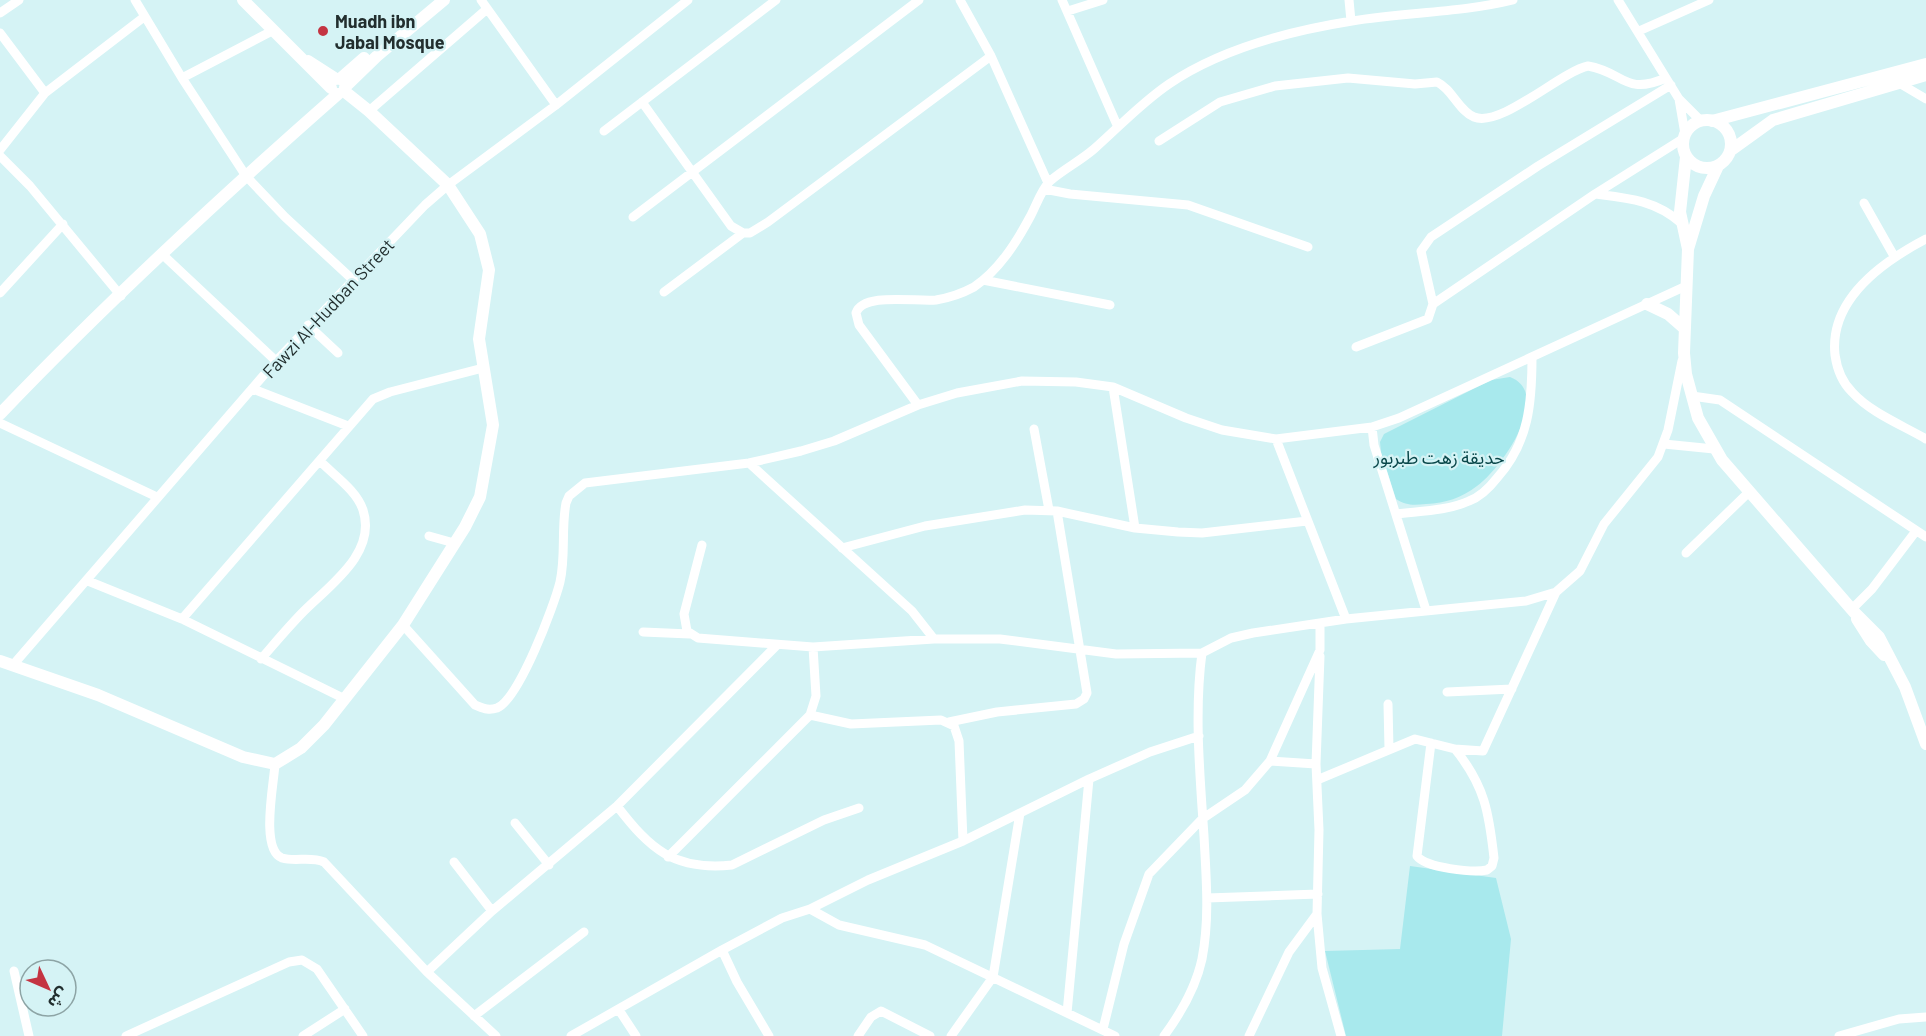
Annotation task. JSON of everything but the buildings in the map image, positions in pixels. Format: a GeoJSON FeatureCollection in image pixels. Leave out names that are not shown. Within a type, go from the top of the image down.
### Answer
{"type":"FeatureCollection","features":[{"type":"Feature","properties":{"kind":"street"},"geometry":{"type":"LineString","coordinates":[[0,13],[19,0]]}},
{"type":"Feature","properties":{"kind":"street"},"geometry":{"type":"LineString","coordinates":[[135,0],[182,78],[246,176],[285,217],[352,279]]}},
{"type":"Feature","properties":{"kind":"street"},"geometry":{"type":"LineString","coordinates":[[0,661],[98,695],[243,757],[275,764],[301,748],[324,725],[343,698],[404,625],[465,527],[480,497],[493,425],[492,405],[479,339],[488,287],[485,251],[473,221],[448,185],[369,111],[304,60],[243,0]]}},
{"type":"Feature","properties":{"kind":"street"},"geometry":{"type":"LineString","coordinates":[[157,497],[0,416],[163,255],[431,0]]}},
{"type":"Feature","properties":{"kind":"street"},"geometry":{"type":"LineString","coordinates":[[338,87],[444,0]]}},
{"type":"Feature","properties":{"kind":"street"},"geometry":{"type":"LineString","coordinates":[[481,0],[556,105]]}},
{"type":"Feature","properties":{"kind":"street","name":"Fawzi Al-Hudban Street"},"geometry":{"type":"LineString","coordinates":[[13,665],[276,361],[352,279],[448,185],[556,105],[688,0]]}},
{"type":"Feature","properties":{"kind":"street"},"geometry":{"type":"LineString","coordinates":[[604,131],[776,0]]}},
{"type":"Feature","properties":{"kind":"street"},"geometry":{"type":"LineString","coordinates":[[633,217],[919,0]]}},
{"type":"Feature","properties":{"kind":"street"},"geometry":{"type":"LineString","coordinates":[[960,0],[992,56],[1046,186],[1070,194],[1188,205],[1308,247]]}},
{"type":"Feature","properties":{"kind":"street"},"geometry":{"type":"LineString","coordinates":[[1062,0],[1117,125]]}},
{"type":"Feature","properties":{"kind":"street"},"geometry":{"type":"LineString","coordinates":[[1068,11],[1103,0]]}},
{"type":"Feature","properties":{"kind":"street"},"geometry":{"type":"LineString","coordinates":[[1349,0],[1352,21]]}},
{"type":"Feature","properties":{"kind":"street"},"geometry":{"type":"LineString","coordinates":[[918,405],[859,325],[856,310],[869,301],[938,300],[971,289],[983,280],[1018,238],[1046,186],[1089,153],[1117,125],[1168,85],[1209,61],[1268,40],[1352,21],[1489,6],[1513,0]]}},
{"type":"Feature","properties":{"kind":"street"},"geometry":{"type":"LineString","coordinates":[[1618,0],[1679,99],[1707,121],[1728,132],[1730,151]]}},
{"type":"Feature","properties":{"kind":"street"},"geometry":{"type":"LineString","coordinates":[[1639,32],[1709,0]]}},
{"type":"Feature","properties":{"kind":"street"},"geometry":{"type":"LineString","coordinates":[[369,111],[406,76],[487,9]]}},
{"type":"Feature","properties":{"kind":"street"},"geometry":{"type":"LineString","coordinates":[[0,150],[45,93],[144,17]]}},
{"type":"Feature","properties":{"kind":"street"},"geometry":{"type":"LineString","coordinates":[[182,78],[272,31]]}},
{"type":"Feature","properties":{"kind":"street"},"geometry":{"type":"LineString","coordinates":[[0,33],[45,93]]}},
{"type":"Feature","properties":{"kind":"street"},"geometry":{"type":"LineString","coordinates":[[642,102],[731,226],[743,233],[750,233],[992,56]]}},
{"type":"Feature","properties":{"kind":"street"},"geometry":{"type":"LineString","coordinates":[[1433,304],[1594,194],[1684,136],[1692,126],[1926,64]]}},
{"type":"Feature","properties":{"kind":"street"},"geometry":{"type":"LineString","coordinates":[[1159,141],[1220,102],[1250,92],[1295,82],[1348,78],[1415,84],[1437,82],[1448,90],[1470,115],[1483,119],[1516,105],[1588,66],[1632,85],[1644,86],[1668,82]]}},
{"type":"Feature","properties":{"kind":"street"},"geometry":{"type":"LineString","coordinates":[[1926,75],[1773,120],[1730,151],[1718,166],[1704,196],[1688,249],[1684,328],[1684,353],[1692,396],[1698,418],[1714,449],[1853,611],[1879,637],[1908,693],[1926,744]]}},
{"type":"Feature","properties":{"kind":"street"},"geometry":{"type":"LineString","coordinates":[[1356,346],[1428,319],[1433,304],[1421,258],[1426,241],[1668,82]]}},
{"type":"Feature","properties":{"kind":"street"},"geometry":{"type":"LineString","coordinates":[[1899,82],[1926,99]]}},
{"type":"Feature","properties":{"kind":"street"},"geometry":{"type":"LineString","coordinates":[[1679,99],[1686,157],[1680,201],[1681,223],[1688,249]]}},
{"type":"Feature","properties":{"kind":"street"},"geometry":{"type":"LineString","coordinates":[[0,156],[63,224],[121,296]]}},
{"type":"Feature","properties":{"kind":"street"},"geometry":{"type":"LineString","coordinates":[[1686,157],[1693,164],[1703,168],[1718,166]]}},
{"type":"Feature","properties":{"kind":"street"},"geometry":{"type":"LineString","coordinates":[[1594,194],[1648,202],[1660,207],[1681,223]]}},
{"type":"Feature","properties":{"kind":"street"},"geometry":{"type":"LineString","coordinates":[[1864,203],[1894,256]]}},
{"type":"Feature","properties":{"kind":"street"},"geometry":{"type":"LineString","coordinates":[[0,293],[63,224]]}},
{"type":"Feature","properties":{"kind":"street"},"geometry":{"type":"LineString","coordinates":[[664,292],[743,233]]}},
{"type":"Feature","properties":{"kind":"street"},"geometry":{"type":"LineString","coordinates":[[1926,239],[1894,256],[1854,295],[1842,312],[1834,338],[1837,366],[1846,384],[1865,403],[1926,439]]}},
{"type":"Feature","properties":{"kind":"street"},"geometry":{"type":"LineString","coordinates":[[163,255],[276,361]]}},
{"type":"Feature","properties":{"kind":"street"},"geometry":{"type":"LineString","coordinates":[[983,280],[1110,305]]}},
{"type":"Feature","properties":{"kind":"street"},"geometry":{"type":"LineString","coordinates":[[404,625],[475,705],[487,710],[498,707],[508,700],[519,683],[547,619],[560,582],[566,503],[577,488],[595,480],[749,463],[819,446],[918,405],[957,393],[1022,381],[1076,382],[1113,387],[1185,418],[1222,430],[1276,439],[1372,427],[1399,418],[1686,286]]}},
{"type":"Feature","properties":{"kind":"street"},"geometry":{"type":"LineString","coordinates":[[1647,304],[1668,314],[1684,328]]}},
{"type":"Feature","properties":{"kind":"street"},"geometry":{"type":"LineString","coordinates":[[309,325],[338,353]]}},
{"type":"Feature","properties":{"kind":"street"},"geometry":{"type":"LineString","coordinates":[[1317,780],[1415,740],[1455,749],[1484,752],[1556,592],[1580,571],[1604,524],[1651,468],[1664,444],[1684,353]]}},
{"type":"Feature","properties":{"kind":"street"},"geometry":{"type":"LineString","coordinates":[[1396,514],[1452,507],[1469,501],[1480,495],[1506,469],[1529,420],[1532,357]]}},
{"type":"Feature","properties":{"kind":"street"},"geometry":{"type":"LineString","coordinates":[[182,620],[321,462],[348,426],[374,399],[390,392],[483,368]]}},
{"type":"Feature","properties":{"kind":"street"},"geometry":{"type":"LineString","coordinates":[[1113,387],[1135,528]]}},
{"type":"Feature","properties":{"kind":"street"},"geometry":{"type":"LineString","coordinates":[[253,389],[348,426]]}},
{"type":"Feature","properties":{"kind":"street"},"geometry":{"type":"LineString","coordinates":[[1692,396],[1720,400],[1926,537]]}},
{"type":"Feature","properties":{"kind":"street"},"geometry":{"type":"LineString","coordinates":[[1372,427],[1374,445],[1426,610]]}},
{"type":"Feature","properties":{"kind":"street"},"geometry":{"type":"LineString","coordinates":[[810,714],[851,724],[949,722],[997,712],[1076,704],[1084,699],[1087,693],[1081,648],[1034,429]]}},
{"type":"Feature","properties":{"kind":"street"},"geometry":{"type":"LineString","coordinates":[[1276,439],[1346,619]]}},
{"type":"Feature","properties":{"kind":"street"},"geometry":{"type":"LineString","coordinates":[[1664,444],[1714,449]]}},
{"type":"Feature","properties":{"kind":"street"},"geometry":{"type":"LineString","coordinates":[[261,659],[302,613],[337,580],[361,548],[366,531],[363,510],[355,495],[321,462]]}},
{"type":"Feature","properties":{"kind":"street"},"geometry":{"type":"LineString","coordinates":[[749,463],[912,611],[934,639]]}},
{"type":"Feature","properties":{"kind":"street"},"geometry":{"type":"LineString","coordinates":[[1686,554],[1749,492]]}},
{"type":"Feature","properties":{"kind":"street"},"geometry":{"type":"LineString","coordinates":[[842,548],[925,526],[1012,511],[1053,510],[1135,528],[1202,533],[1307,521]]}},
{"type":"Feature","properties":{"kind":"street"},"geometry":{"type":"LineString","coordinates":[[1853,611],[1916,531]]}},
{"type":"Feature","properties":{"kind":"street"},"geometry":{"type":"LineString","coordinates":[[429,536],[454,543]]}},
{"type":"Feature","properties":{"kind":"street"},"geometry":{"type":"LineString","coordinates":[[690,634],[684,626],[684,614],[702,545]]}},
{"type":"Feature","properties":{"kind":"street"},"geometry":{"type":"LineString","coordinates":[[88,580],[182,620],[343,698]]}},
{"type":"Feature","properties":{"kind":"street"},"geometry":{"type":"LineString","coordinates":[[643,632],[690,634],[724,642],[776,646],[813,647],[934,639],[1000,639],[1132,655],[1202,653],[1230,638],[1346,619],[1526,601],[1556,592]]}},
{"type":"Feature","properties":{"kind":"street"},"geometry":{"type":"LineString","coordinates":[[1320,623],[1316,764],[1317,914],[1322,968],[1341,1036]]}},
{"type":"Feature","properties":{"kind":"street"},"geometry":{"type":"LineString","coordinates":[[427,972],[492,911],[617,806],[776,646]]}},
{"type":"Feature","properties":{"kind":"street"},"geometry":{"type":"LineString","coordinates":[[668,857],[810,714],[816,696],[813,647]]}},
{"type":"Feature","properties":{"kind":"street"},"geometry":{"type":"LineString","coordinates":[[1103,1029],[1129,926],[1149,874],[1202,819],[1245,790],[1270,761],[1320,650]]}},
{"type":"Feature","properties":{"kind":"street"},"geometry":{"type":"LineString","coordinates":[[1164,1036],[1185,1005],[1197,975],[1207,923],[1198,677],[1202,653]]}},
{"type":"Feature","properties":{"kind":"street"},"geometry":{"type":"LineString","coordinates":[[1447,692],[1512,689]]}},
{"type":"Feature","properties":{"kind":"street"},"geometry":{"type":"LineString","coordinates":[[1388,704],[1389,749]]}},
{"type":"Feature","properties":{"kind":"street"},"geometry":{"type":"LineString","coordinates":[[949,722],[957,730],[959,741],[963,841]]}},
{"type":"Feature","properties":{"kind":"street"},"geometry":{"type":"LineString","coordinates":[[571,1036],[782,918],[810,909],[868,880],[963,841],[1089,779],[1150,752],[1200,736]]}},
{"type":"Feature","properties":{"kind":"street"},"geometry":{"type":"LineString","coordinates":[[1431,743],[1417,856],[1424,863],[1481,871],[1492,867],[1494,858],[1483,794],[1474,773],[1455,749]]}},
{"type":"Feature","properties":{"kind":"street"},"geometry":{"type":"LineString","coordinates":[[1270,761],[1316,764]]}},
{"type":"Feature","properties":{"kind":"street"},"geometry":{"type":"LineString","coordinates":[[275,764],[269,838],[276,854],[282,858],[313,858],[324,862],[427,972],[496,1036]]}},
{"type":"Feature","properties":{"kind":"street"},"geometry":{"type":"LineString","coordinates":[[1067,1013],[1089,779]]}},
{"type":"Feature","properties":{"kind":"street"},"geometry":{"type":"LineString","coordinates":[[617,806],[653,849],[668,857],[718,867],[732,865],[824,820],[859,808]]}},
{"type":"Feature","properties":{"kind":"street"},"geometry":{"type":"LineString","coordinates":[[951,1036],[993,977],[1020,813]]}},
{"type":"Feature","properties":{"kind":"street"},"geometry":{"type":"LineString","coordinates":[[515,823],[549,865]]}},
{"type":"Feature","properties":{"kind":"street"},"geometry":{"type":"LineString","coordinates":[[454,862],[492,911]]}},
{"type":"Feature","properties":{"kind":"street"},"geometry":{"type":"LineString","coordinates":[[1207,898],[1318,894]]}},
{"type":"Feature","properties":{"kind":"street"},"geometry":{"type":"LineString","coordinates":[[810,909],[839,924],[926,945],[1115,1036]]}},
{"type":"Feature","properties":{"kind":"street"},"geometry":{"type":"LineString","coordinates":[[1249,1036],[1289,952],[1317,914]]}},
{"type":"Feature","properties":{"kind":"street"},"geometry":{"type":"LineString","coordinates":[[474,1016],[585,932]]}},
{"type":"Feature","properties":{"kind":"street"},"geometry":{"type":"LineString","coordinates":[[722,951],[737,982],[769,1036]]}},
{"type":"Feature","properties":{"kind":"street"},"geometry":{"type":"LineString","coordinates":[[126,1036],[289,962],[303,960],[317,969],[363,1036]]}},
{"type":"Feature","properties":{"kind":"street"},"geometry":{"type":"LineString","coordinates":[[14,971],[29,1036]]}},
{"type":"Feature","properties":{"kind":"street"},"geometry":{"type":"LineString","coordinates":[[303,1036],[345,1009]]}},
{"type":"Feature","properties":{"kind":"street"},"geometry":{"type":"LineString","coordinates":[[620,1010],[636,1036]]}},
{"type":"Feature","properties":{"kind":"street"},"geometry":{"type":"LineString","coordinates":[[858,1036],[871,1017],[882,1011],[930,1036]]}},
{"type":"Feature","properties":{"kind":"street"},"geometry":{"type":"LineString","coordinates":[[1839,1036],[1899,1019],[1926,1017]]}},
{"type":"Feature","properties":{"kind":"green space","name":"حديقة زهت طبربور"},"geometry":{"type":"Polygon","coordinates":[[[1510,377],[1522,386],[1527,399],[1525,414],[1510,449],[1487,477],[1465,494],[1447,501],[1414,505],[1396,499],[1381,452],[1380,442],[1384,434],[1491,380],[1510,377]]]}},
{"type":"Feature","properties":{"kind":"green space"},"geometry":{"type":"Polygon","coordinates":[[[1410,866],[1496,878],[1511,939],[1502,1036],[1346,1036],[1325,951],[1400,949],[1410,866]]]}},
{"type":"Feature","properties":{"kind":"place","name":"Muadh ibn Jabal Mosque"},"geometry":{"type":"Point","coordinates":[323,31]}}]}
